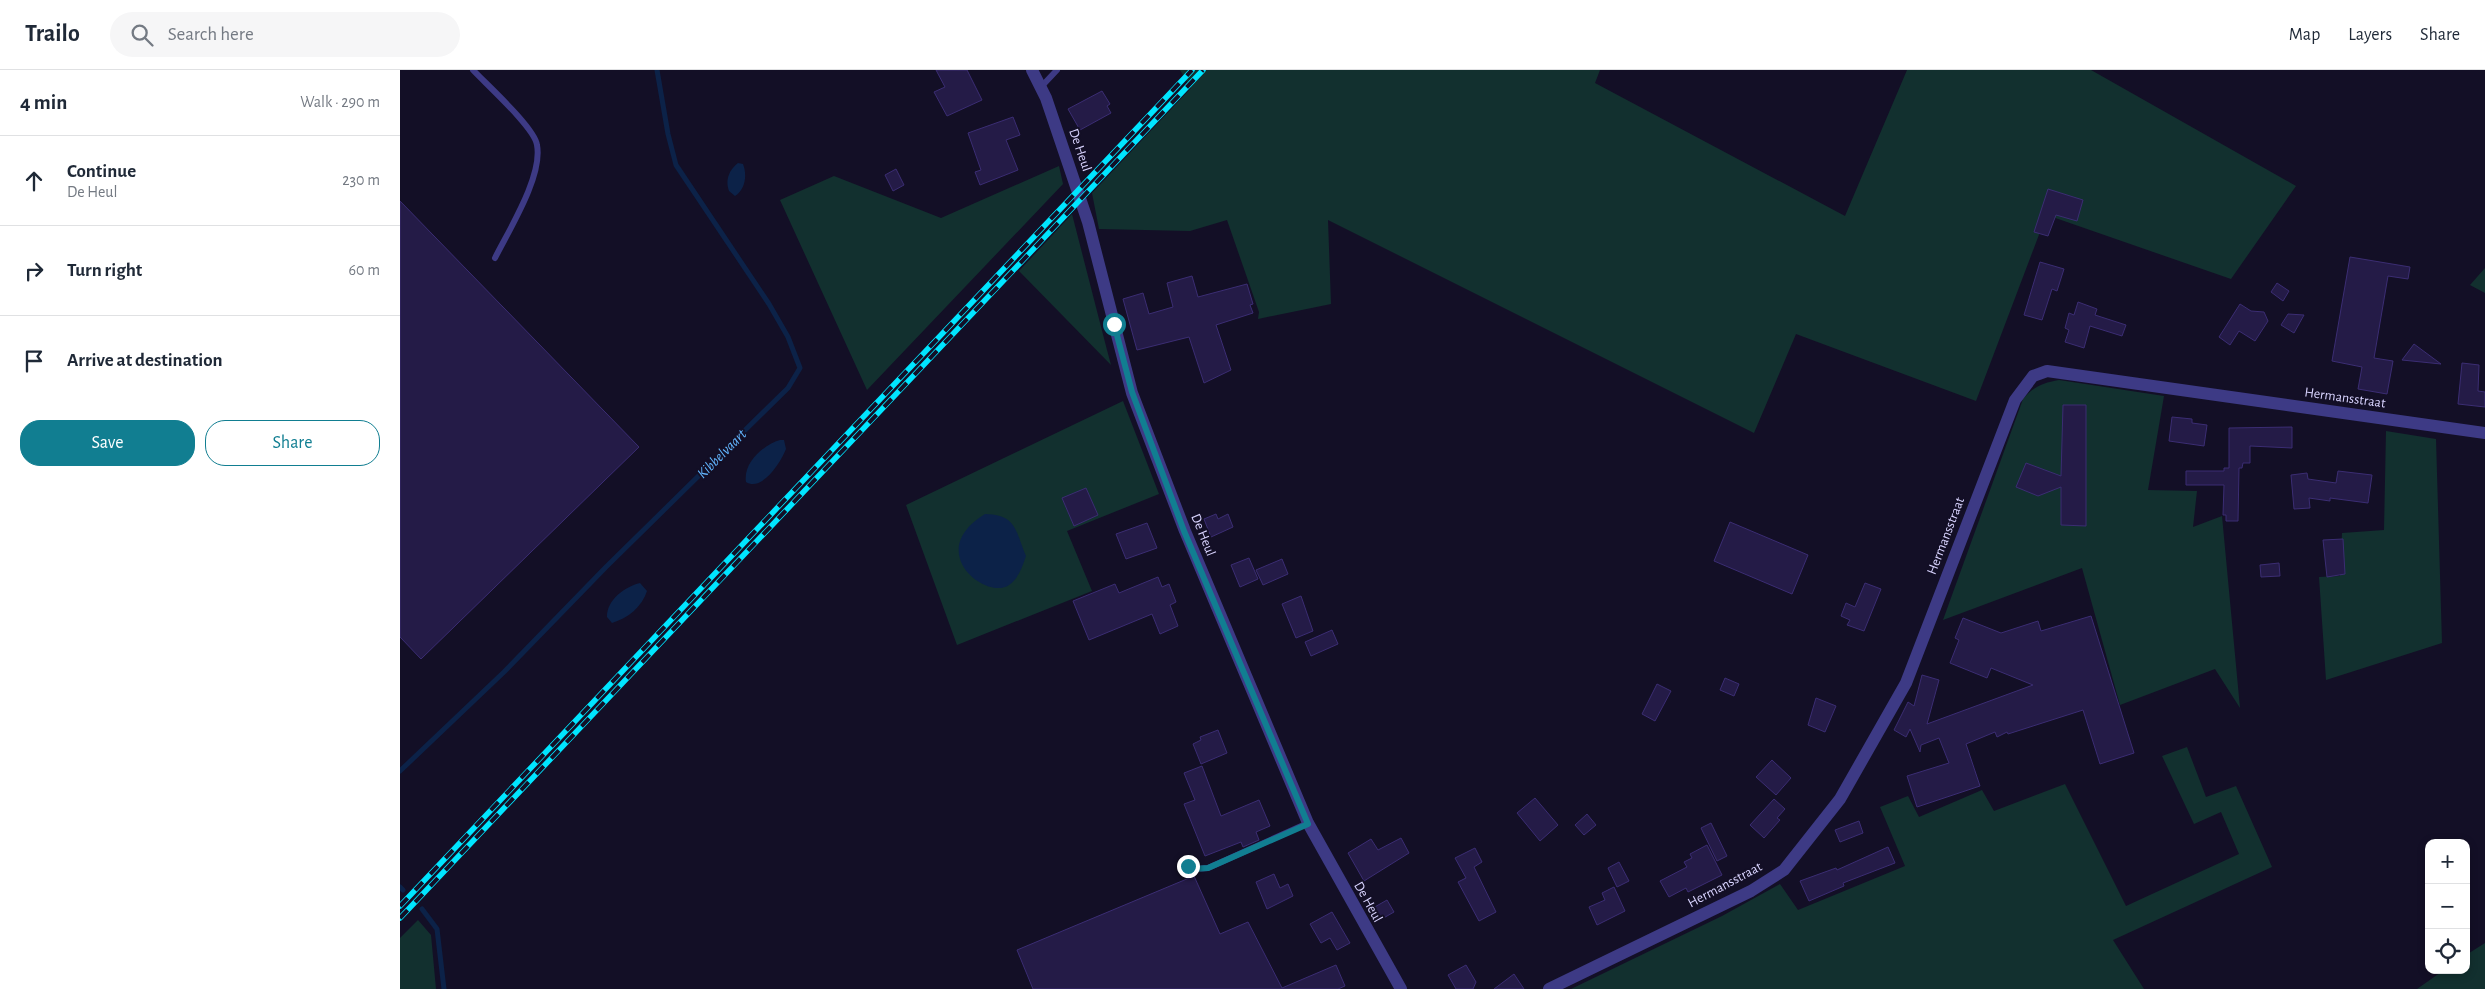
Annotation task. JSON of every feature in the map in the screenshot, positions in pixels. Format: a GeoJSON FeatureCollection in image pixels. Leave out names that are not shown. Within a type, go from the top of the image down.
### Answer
{"type":"FeatureCollection","features":[{"type":"Feature","properties":{"kind":"street","name":"De Heul"},"geometry":{"type":"LineString","coordinates":[[1032,70],[1041,87],[1088,222],[1132,392],[1184,531],[1308,824],[1401,989]]}},
{"type":"Feature","properties":{"kind":"street","name":"Hermansstraat"},"geometry":{"type":"LineString","coordinates":[[1549,989],[1751,891],[1784,870],[1835,806],[1883,727],[1906,683],[2015,400],[2033,376],[2047,371],[2485,432]]}},
{"type":"Feature","properties":{"kind":"lane"},"geometry":{"type":"LineString","coordinates":[[473,70],[524,123],[538,144],[537,171],[495,258]]}},
{"type":"Feature","properties":{"kind":"lane"},"geometry":{"type":"LineString","coordinates":[[1041,87],[1057,70]]}},
{"type":"Feature","properties":{"kind":"lane"},"geometry":{"type":"LineString","coordinates":[[1188,866],[1193,869],[1208,868],[1308,824]]}},
{"type":"Feature","properties":{"kind":"green space"},"geometry":{"type":"Polygon","coordinates":[[[1180,70],[1600,70],[1595,83],[1845,216],[1907,70],[2091,70],[2296,186],[2231,279],[2041,213],[2040,232],[1976,401],[1796,334],[1754,433],[1328,220],[1331,304],[1258,319],[1259,312],[1227,220],[1190,231],[1099,229],[1092,193],[1191,88],[1180,70]]]}},
{"type":"Feature","properties":{"kind":"green space"},"geometry":{"type":"Polygon","coordinates":[[[1059,166],[1063,184],[867,390],[780,200],[834,176],[941,218],[1059,166]]]}},
{"type":"Feature","properties":{"kind":"green space"},"geometry":{"type":"Polygon","coordinates":[[[1072,214],[1107,350],[1111,365],[1019,271],[1072,214]]]}},
{"type":"Feature","properties":{"kind":"green space"},"geometry":{"type":"Polygon","coordinates":[[[2485,268],[2485,293],[2470,285],[2485,268]]]}},
{"type":"Feature","properties":{"kind":"green space"},"geometry":{"type":"Polygon","coordinates":[[[2059,380],[2164,396],[2148,490],[2197,491],[2193,527],[2222,516],[2240,708],[2215,669],[2120,705],[2082,568],[1943,620],[2023,399],[2039,386],[2059,380]]]}},
{"type":"Feature","properties":{"kind":"green space"},"geometry":{"type":"Polygon","coordinates":[[[1123,401],[1159,494],[1067,531],[1092,591],[957,645],[906,505],[1123,401]]]}},
{"type":"Feature","properties":{"kind":"green space"},"geometry":{"type":"Polygon","coordinates":[[[2386,431],[2436,439],[2442,643],[2326,680],[2319,577],[2340,576],[2342,533],[2384,530],[2386,431]]]}},
{"type":"Feature","properties":{"kind":"green space"},"geometry":{"type":"Polygon","coordinates":[[[2187,747],[2206,797],[2236,786],[2272,867],[2113,940],[2144,989],[1571,989],[1722,916],[1780,884],[1798,910],[1905,866],[1880,807],[1908,796],[1919,817],[1982,790],[1994,811],[2065,784],[2126,906],[2239,854],[2221,812],[2194,824],[2162,756],[2187,747]]]}},
{"type":"Feature","properties":{"kind":"green space"},"geometry":{"type":"Polygon","coordinates":[[[418,920],[431,935],[436,989],[400,989],[400,938],[418,920]]]}},
{"type":"Feature","properties":{"kind":"green space"},"geometry":{"type":"Polygon","coordinates":[[[2485,943],[2485,989],[2417,989],[2438,974],[2470,974],[2470,952],[2485,943]]]}},
{"type":"Feature","properties":{"kind":"water"},"geometry":{"type":"Polygon","coordinates":[[[738,163],[743,164],[745,177],[739,193],[735,196],[729,191],[728,179],[730,172],[738,163]]]}},
{"type":"Feature","properties":{"kind":"water"},"geometry":{"type":"Polygon","coordinates":[[[780,440],[784,440],[786,449],[775,468],[758,483],[746,482],[746,475],[751,462],[761,450],[780,440]]]}},
{"type":"Feature","properties":{"kind":"water"},"geometry":{"type":"Polygon","coordinates":[[[985,514],[1003,517],[1009,521],[1017,532],[1026,556],[1015,579],[1009,585],[999,588],[987,586],[975,580],[966,570],[960,557],[960,543],[967,529],[985,514]]]}},
{"type":"Feature","properties":{"kind":"water"},"geometry":{"type":"Polygon","coordinates":[[[640,583],[647,591],[642,602],[629,615],[612,623],[607,617],[613,599],[629,587],[640,583]]]}},
{"type":"Feature","properties":{"kind":"building"},"geometry":{"type":"Polygon","coordinates":[[[936,70],[967,70],[982,100],[947,116],[934,92],[945,87],[936,70]]]}},
{"type":"Feature","properties":{"kind":"building"},"geometry":{"type":"Polygon","coordinates":[[[1102,91],[1110,104],[1107,106],[1111,113],[1080,130],[1068,109],[1102,91]]]}},
{"type":"Feature","properties":{"kind":"building"},"geometry":{"type":"Polygon","coordinates":[[[1013,117],[1020,135],[1006,140],[1018,170],[980,185],[975,172],[981,170],[968,133],[1013,117]]]}},
{"type":"Feature","properties":{"kind":"building"},"geometry":{"type":"Polygon","coordinates":[[[896,169],[904,185],[893,191],[885,175],[896,169]]]}},
{"type":"Feature","properties":{"kind":"building"},"geometry":{"type":"Polygon","coordinates":[[[2048,189],[2083,200],[2077,221],[2056,215],[2048,236],[2034,232],[2048,189]]]}},
{"type":"Feature","properties":{"kind":"building"},"geometry":{"type":"Polygon","coordinates":[[[400,201],[639,447],[421,659],[400,637],[400,201]]]}},
{"type":"Feature","properties":{"kind":"building"},"geometry":{"type":"Polygon","coordinates":[[[2350,257],[2410,267],[2408,279],[2388,276],[2374,358],[2393,361],[2387,394],[2358,389],[2362,367],[2332,361],[2350,257]]]}},
{"type":"Feature","properties":{"kind":"building"},"geometry":{"type":"Polygon","coordinates":[[[2040,262],[2064,269],[2057,291],[2052,289],[2042,320],[2024,315],[2040,262]]]}},
{"type":"Feature","properties":{"kind":"building"},"geometry":{"type":"Polygon","coordinates":[[[1192,276],[1198,297],[1247,284],[1253,304],[1250,305],[1253,313],[1216,325],[1231,370],[1204,383],[1189,337],[1137,350],[1123,299],[1143,293],[1149,314],[1173,307],[1167,283],[1192,276]]]}},
{"type":"Feature","properties":{"kind":"building"},"geometry":{"type":"Polygon","coordinates":[[[2277,283],[2289,291],[2283,301],[2271,292],[2277,283]]]}},
{"type":"Feature","properties":{"kind":"building"},"geometry":{"type":"Polygon","coordinates":[[[2078,302],[2097,309],[2095,315],[2126,325],[2122,336],[2090,326],[2084,348],[2065,342],[2069,330],[2065,328],[2069,313],[2074,315],[2078,302]]]}},
{"type":"Feature","properties":{"kind":"building"},"geometry":{"type":"Polygon","coordinates":[[[2240,304],[2251,311],[2264,312],[2268,321],[2255,341],[2239,331],[2230,345],[2219,337],[2240,304]]]}},
{"type":"Feature","properties":{"kind":"building"},"geometry":{"type":"Polygon","coordinates":[[[2288,314],[2304,315],[2294,333],[2281,325],[2288,314]]]}},
{"type":"Feature","properties":{"kind":"building"},"geometry":{"type":"Polygon","coordinates":[[[2414,344],[2441,364],[2402,360],[2414,344]]]}},
{"type":"Feature","properties":{"kind":"building"},"geometry":{"type":"Polygon","coordinates":[[[2462,363],[2479,365],[2478,391],[2485,392],[2485,407],[2458,404],[2462,363]]]}},
{"type":"Feature","properties":{"kind":"building"},"geometry":{"type":"Polygon","coordinates":[[[2063,405],[2086,405],[2086,526],[2061,525],[2061,487],[2038,496],[2016,487],[2026,463],[2061,476],[2063,405]]]}},
{"type":"Feature","properties":{"kind":"building"},"geometry":{"type":"Polygon","coordinates":[[[2172,417],[2192,419],[2192,423],[2207,425],[2204,446],[2169,441],[2172,417]]]}},
{"type":"Feature","properties":{"kind":"building"},"geometry":{"type":"Polygon","coordinates":[[[2292,427],[2292,448],[2250,446],[2250,463],[2243,463],[2242,468],[2239,468],[2238,521],[2226,521],[2226,515],[2223,515],[2224,485],[2186,485],[2186,471],[2224,471],[2224,468],[2229,468],[2229,428],[2292,427]]]}},
{"type":"Feature","properties":{"kind":"building"},"geometry":{"type":"Polygon","coordinates":[[[2338,471],[2372,475],[2368,503],[2330,498],[2330,501],[2309,498],[2310,508],[2294,509],[2291,475],[2307,473],[2308,479],[2336,483],[2338,471]]]}},
{"type":"Feature","properties":{"kind":"building"},"geometry":{"type":"Polygon","coordinates":[[[1086,488],[1098,515],[1074,526],[1062,498],[1086,488]]]}},
{"type":"Feature","properties":{"kind":"building"},"geometry":{"type":"Polygon","coordinates":[[[1216,514],[1218,519],[1228,514],[1233,527],[1211,537],[1204,519],[1216,514]]]}},
{"type":"Feature","properties":{"kind":"building"},"geometry":{"type":"Polygon","coordinates":[[[1730,522],[1808,555],[1792,594],[1714,561],[1730,522]]]}},
{"type":"Feature","properties":{"kind":"building"},"geometry":{"type":"Polygon","coordinates":[[[1147,523],[1157,548],[1126,559],[1116,534],[1147,523]]]}},
{"type":"Feature","properties":{"kind":"building"},"geometry":{"type":"Polygon","coordinates":[[[2343,539],[2345,574],[2327,577],[2323,540],[2343,539]]]}},
{"type":"Feature","properties":{"kind":"building"},"geometry":{"type":"Polygon","coordinates":[[[1249,558],[1258,579],[1240,587],[1231,565],[1249,558]]]}},
{"type":"Feature","properties":{"kind":"building"},"geometry":{"type":"Polygon","coordinates":[[[1282,559],[1288,574],[1263,585],[1256,570],[1282,559]]]}},
{"type":"Feature","properties":{"kind":"building"},"geometry":{"type":"Polygon","coordinates":[[[2279,563],[2280,576],[2261,577],[2260,565],[2279,563]]]}},
{"type":"Feature","properties":{"kind":"building"},"geometry":{"type":"Polygon","coordinates":[[[1158,577],[1162,587],[1169,584],[1176,602],[1170,605],[1178,626],[1160,634],[1152,614],[1089,640],[1073,601],[1115,584],[1119,593],[1158,577]]]}},
{"type":"Feature","properties":{"kind":"building"},"geometry":{"type":"Polygon","coordinates":[[[1865,583],[1881,589],[1864,631],[1847,625],[1850,620],[1841,616],[1846,603],[1855,607],[1865,583]]]}},
{"type":"Feature","properties":{"kind":"building"},"geometry":{"type":"Polygon","coordinates":[[[1301,596],[1313,631],[1296,638],[1282,604],[1301,596]]]}},
{"type":"Feature","properties":{"kind":"building"},"geometry":{"type":"Polygon","coordinates":[[[2091,616],[2134,753],[2100,764],[2083,710],[2008,734],[2007,732],[1997,737],[1995,732],[1966,744],[1980,786],[1917,807],[1907,776],[1949,763],[1939,738],[1921,745],[1920,752],[1910,729],[1906,737],[1894,730],[1908,702],[1914,706],[1922,675],[1939,680],[1927,724],[2033,685],[1991,668],[1987,678],[1950,663],[1959,640],[1955,638],[1963,618],[2001,633],[2038,621],[2041,631],[2091,616]]]}},
{"type":"Feature","properties":{"kind":"building"},"geometry":{"type":"Polygon","coordinates":[[[1332,630],[1338,644],[1311,656],[1305,642],[1332,630]]]}},
{"type":"Feature","properties":{"kind":"building"},"geometry":{"type":"Polygon","coordinates":[[[1725,678],[1739,684],[1734,696],[1720,690],[1725,678]]]}},
{"type":"Feature","properties":{"kind":"building"},"geometry":{"type":"Polygon","coordinates":[[[1657,684],[1671,691],[1655,721],[1642,714],[1657,684]]]}},
{"type":"Feature","properties":{"kind":"building"},"geometry":{"type":"Polygon","coordinates":[[[1816,698],[1836,706],[1825,732],[1808,725],[1816,698]]]}},
{"type":"Feature","properties":{"kind":"building"},"geometry":{"type":"Polygon","coordinates":[[[1218,730],[1227,753],[1201,764],[1193,744],[1201,740],[1200,737],[1218,730]]]}},
{"type":"Feature","properties":{"kind":"building"},"geometry":{"type":"Polygon","coordinates":[[[1772,760],[1791,778],[1776,795],[1756,777],[1772,760]]]}},
{"type":"Feature","properties":{"kind":"building"},"geometry":{"type":"Polygon","coordinates":[[[1202,766],[1221,816],[1259,800],[1270,826],[1256,832],[1259,840],[1243,847],[1241,842],[1205,856],[1184,804],[1195,800],[1184,773],[1202,766]]]}},
{"type":"Feature","properties":{"kind":"building"},"geometry":{"type":"Polygon","coordinates":[[[1535,798],[1558,825],[1540,841],[1517,813],[1535,798]]]}},
{"type":"Feature","properties":{"kind":"building"},"geometry":{"type":"Polygon","coordinates":[[[1774,799],[1785,809],[1777,818],[1780,820],[1764,838],[1750,825],[1774,799]]]}},
{"type":"Feature","properties":{"kind":"building"},"geometry":{"type":"Polygon","coordinates":[[[1587,814],[1596,825],[1584,835],[1575,825],[1587,814]]]}},
{"type":"Feature","properties":{"kind":"building"},"geometry":{"type":"Polygon","coordinates":[[[1859,821],[1863,833],[1840,842],[1835,830],[1859,821]]]}},
{"type":"Feature","properties":{"kind":"building"},"geometry":{"type":"Polygon","coordinates":[[[1711,823],[1727,856],[1717,861],[1701,828],[1711,823]]]}},
{"type":"Feature","properties":{"kind":"building"},"geometry":{"type":"Polygon","coordinates":[[[1401,838],[1409,853],[1364,881],[1348,853],[1371,839],[1378,850],[1401,838]]]}},
{"type":"Feature","properties":{"kind":"building"},"geometry":{"type":"Polygon","coordinates":[[[1707,845],[1722,875],[1688,892],[1686,888],[1669,897],[1660,881],[1687,867],[1684,862],[1692,858],[1690,854],[1707,845]]]}},
{"type":"Feature","properties":{"kind":"building"},"geometry":{"type":"Polygon","coordinates":[[[1888,847],[1895,863],[1843,883],[1844,886],[1809,901],[1800,881],[1836,868],[1837,870],[1888,847]]]}},
{"type":"Feature","properties":{"kind":"building"},"geometry":{"type":"Polygon","coordinates":[[[1475,848],[1482,862],[1474,867],[1496,912],[1479,921],[1458,882],[1466,878],[1455,858],[1475,848]]]}},
{"type":"Feature","properties":{"kind":"building"},"geometry":{"type":"Polygon","coordinates":[[[1619,862],[1629,881],[1617,887],[1608,868],[1619,862]]]}},
{"type":"Feature","properties":{"kind":"building"},"geometry":{"type":"Polygon","coordinates":[[[1274,874],[1280,888],[1288,884],[1293,896],[1267,909],[1256,882],[1274,874]]]}},
{"type":"Feature","properties":{"kind":"building"},"geometry":{"type":"Polygon","coordinates":[[[1194,876],[1220,934],[1248,922],[1282,988],[1336,965],[1345,986],[1338,989],[1033,989],[1017,950],[1194,876]]]}},
{"type":"Feature","properties":{"kind":"building"},"geometry":{"type":"Polygon","coordinates":[[[1614,887],[1625,911],[1597,925],[1589,907],[1605,900],[1602,893],[1614,887]]]}},
{"type":"Feature","properties":{"kind":"building"},"geometry":{"type":"Polygon","coordinates":[[[1387,900],[1394,912],[1380,920],[1373,908],[1387,900]]]}},
{"type":"Feature","properties":{"kind":"building"},"geometry":{"type":"Polygon","coordinates":[[[1332,912],[1350,943],[1337,950],[1330,938],[1321,943],[1310,924],[1332,912]]]}},
{"type":"Feature","properties":{"kind":"building"},"geometry":{"type":"Polygon","coordinates":[[[1466,965],[1476,982],[1473,989],[1456,989],[1448,975],[1466,965]]]}},
{"type":"Feature","properties":{"kind":"building"},"geometry":{"type":"Polygon","coordinates":[[[1514,974],[1524,989],[1494,989],[1514,974]]]}},
{"type":"Feature","properties":{"kind":"waterway","name":"Kibbelvaart"},"geometry":{"type":"LineString","coordinates":[[400,771],[504,672],[606,567],[788,388],[800,368],[788,337],[769,304],[676,165],[668,134],[657,70]]}},
{"type":"Feature","properties":{"kind":"waterway","name":"Kibbelvaart"},"geometry":{"type":"LineString","coordinates":[[400,887],[403,890]]}},
{"type":"Feature","properties":{"kind":"waterway","name":"Kibbelvaart"},"geometry":{"type":"LineString","coordinates":[[422,909],[437,929],[444,989]]}},
{"type":"Feature","properties":{"kind":"railway"},"geometry":{"type":"LineString","coordinates":[[400,906],[1192,70]]}},
{"type":"Feature","properties":{"kind":"railway"},"geometry":{"type":"LineString","coordinates":[[400,918],[1203,70]]}},
{"type":"Feature","properties":{"kind":"route"},"geometry":{"type":"LineString","coordinates":[[1114,324],[1132,392],[1184,531],[1308,824],[1208,868],[1193,869],[1188,866]]}}]}
